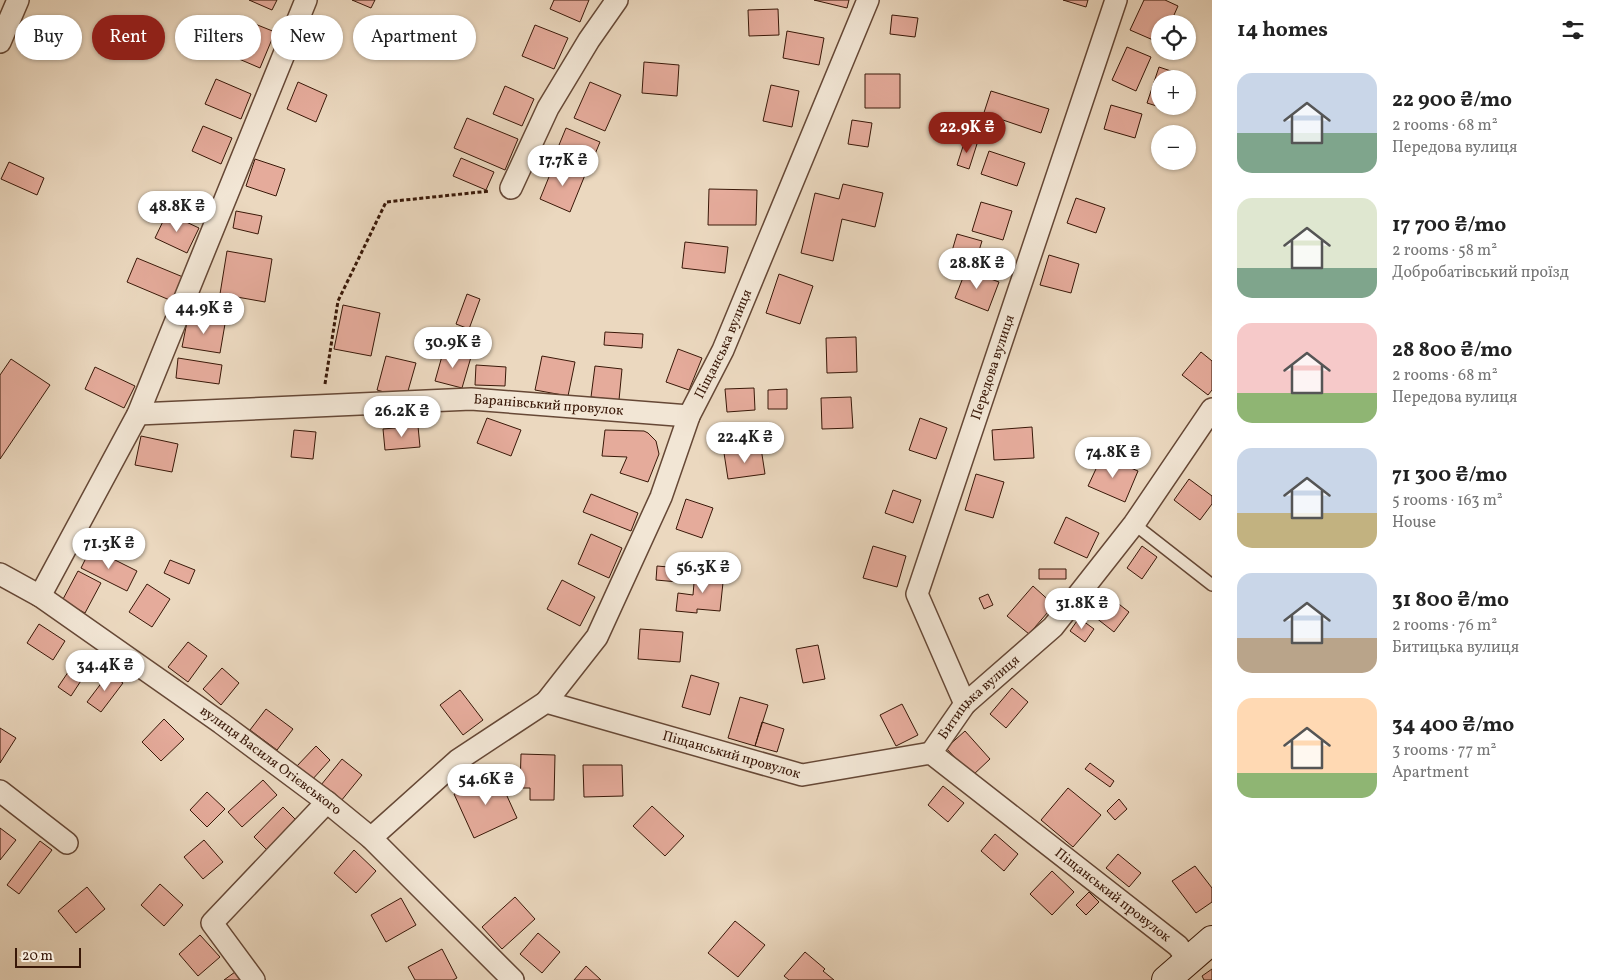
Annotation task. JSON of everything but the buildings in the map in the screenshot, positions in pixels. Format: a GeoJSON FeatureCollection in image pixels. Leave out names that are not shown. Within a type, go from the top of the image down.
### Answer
{"type":"FeatureCollection","features":[{"type":"Feature","properties":{"kind":"main road"},"geometry":{"type":"LineString","coordinates":[[1166,980],[1212,940]]}},
{"type":"Feature","properties":{"kind":"street"},"geometry":{"type":"LineString","coordinates":[[0,42],[18,0]]}},
{"type":"Feature","properties":{"kind":"street"},"geometry":{"type":"LineString","coordinates":[[40,596],[138,414],[306,0]]}},
{"type":"Feature","properties":{"kind":"street"},"geometry":{"type":"LineString","coordinates":[[511,188],[548,108],[588,40],[617,0]]}},
{"type":"Feature","properties":{"kind":"street","name":"Піщанська вулиця"},"geometry":{"type":"LineString","coordinates":[[546,702],[597,638],[661,497],[689,416],[723,350],[868,0]]}},
{"type":"Feature","properties":{"kind":"street","name":"Передова вулиця"},"geometry":{"type":"LineString","coordinates":[[965,704],[917,594],[1116,0]]}},
{"type":"Feature","properties":{"kind":"street","name":"Баранівський провулок"},"geometry":{"type":"LineString","coordinates":[[138,414],[471,399],[689,416]]}},
{"type":"Feature","properties":{"kind":"street","name":"Битицька вулиця"},"geometry":{"type":"LineString","coordinates":[[931,753],[965,704],[1053,628],[1134,524],[1212,409]]}},
{"type":"Feature","properties":{"kind":"street","name":"вулиця Василя Огієвського"},"geometry":{"type":"LineString","coordinates":[[0,574],[40,596],[220,723],[326,802],[371,838],[513,980]]}},
{"type":"Feature","properties":{"kind":"street"},"geometry":{"type":"LineString","coordinates":[[371,838],[458,760],[546,702]]}},
{"type":"Feature","properties":{"kind":"street","name":"Піщанський провулок"},"geometry":{"type":"LineString","coordinates":[[546,702],[802,775],[931,753],[1178,946],[1188,960]]}},
{"type":"Feature","properties":{"kind":"street"},"geometry":{"type":"LineString","coordinates":[[0,791],[67,843]]}},
{"type":"Feature","properties":{"kind":"street"},"geometry":{"type":"LineString","coordinates":[[254,980],[212,923],[326,802]]}},
{"type":"Feature","properties":{"kind":"lane"},"geometry":{"type":"LineString","coordinates":[[1134,524],[1212,585]]}},
{"type":"Feature","properties":{"kind":"path"},"geometry":{"type":"LineString","coordinates":[[321,406],[338,300],[386,202],[511,188]]}}]}
